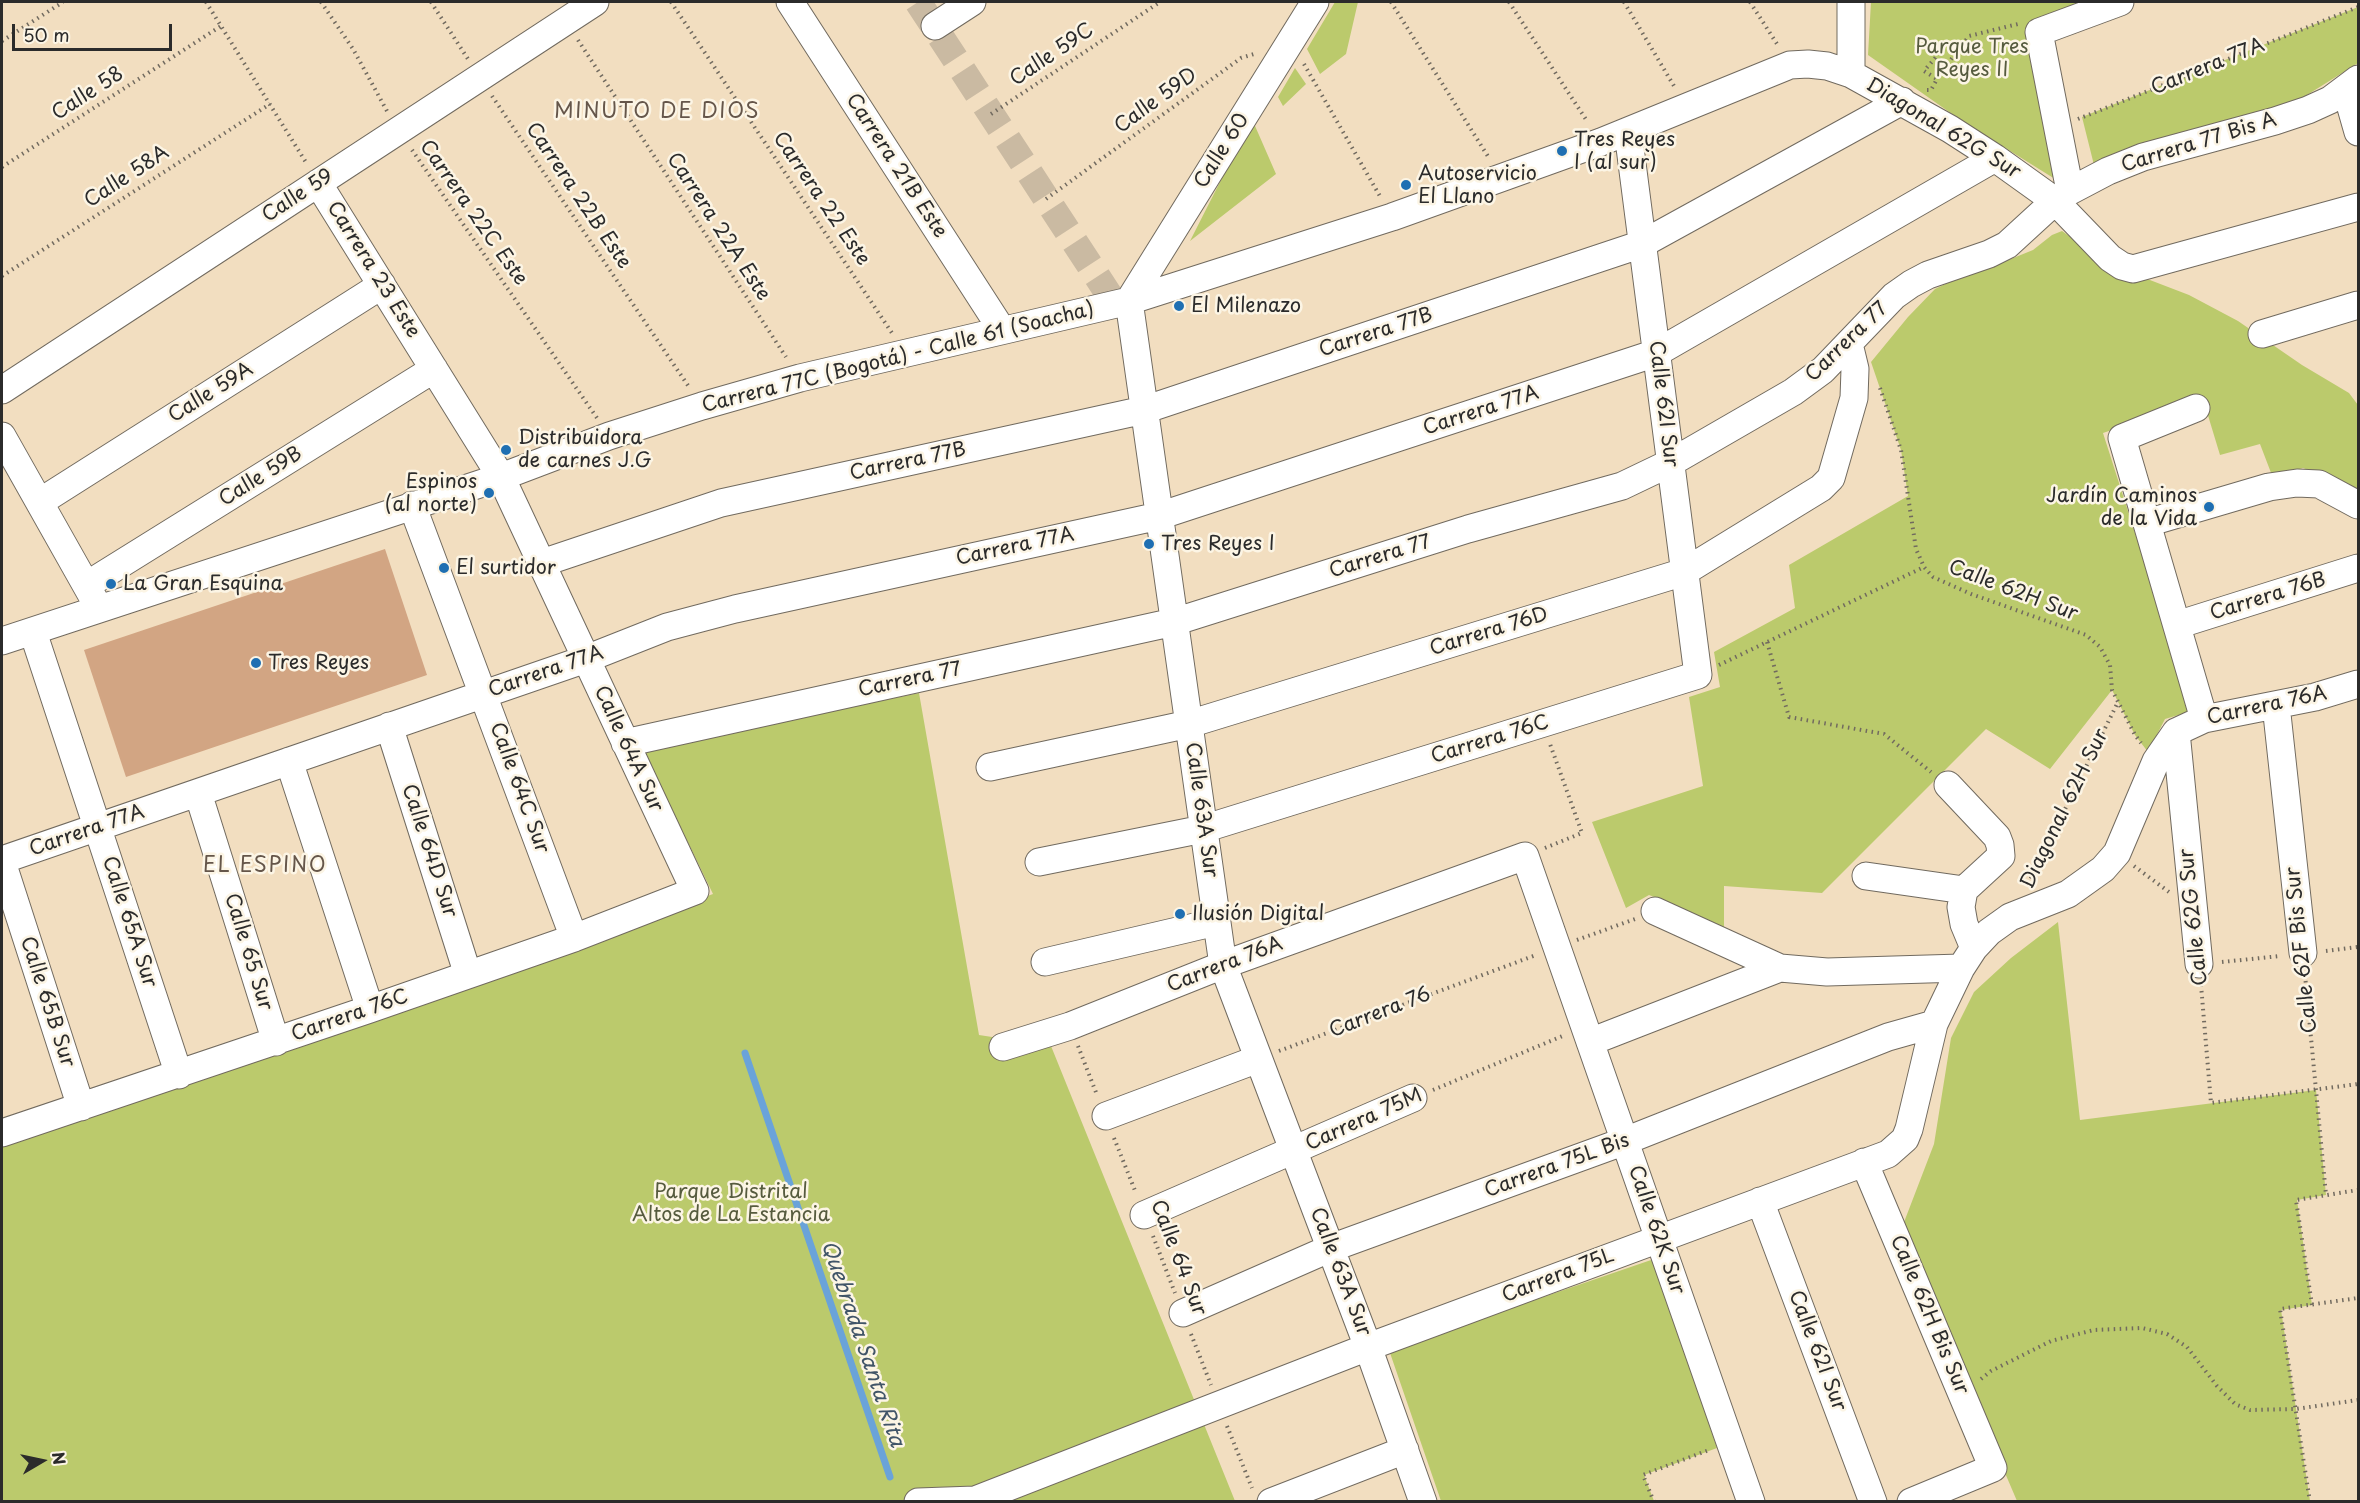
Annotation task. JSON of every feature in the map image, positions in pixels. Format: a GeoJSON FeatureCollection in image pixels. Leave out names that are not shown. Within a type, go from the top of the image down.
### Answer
{"type":"FeatureCollection","features":[{"type":"Feature","properties":{"kind":"street","name":"Calle 59"},"geometry":{"type":"LineString","coordinates":[[2,390],[595,2]]}},
{"type":"Feature","properties":{"kind":"street","name":"Carrera 21B Este"},"geometry":{"type":"LineString","coordinates":[[790,2],[1002,330]]}},
{"type":"Feature","properties":{"kind":"street"},"geometry":{"type":"LineString","coordinates":[[935,26],[972,2]]}},
{"type":"Feature","properties":{"kind":"street","name":"Calle 60"},"geometry":{"type":"LineString","coordinates":[[1129,301],[1315,2]]}},
{"type":"Feature","properties":{"kind":"street"},"geometry":{"type":"LineString","coordinates":[[1851,2],[1851,74]]}},
{"type":"Feature","properties":{"kind":"street"},"geometry":{"type":"LineString","coordinates":[[2120,2],[2039,32],[2057,126],[2063,196],[2110,258],[2122,266],[2133,269],[2358,207]]}},
{"type":"Feature","properties":{"kind":"street","name":"Diagonal 62G Sur"},"geometry":{"type":"LineString","coordinates":[[1790,66],[1808,64],[1827,66],[1851,74],[1902,101],[1995,158],[2063,196]]}},
{"type":"Feature","properties":{"kind":"street","name":"Carrera 77C (Bogotá) - Calle 61 (Soacha)"},"geometry":{"type":"LineString","coordinates":[[2,640],[33,632],[501,477],[609,436],[702,405],[800,378],[1129,301],[1392,217],[1628,132],[1790,66]]}},
{"type":"Feature","properties":{"kind":"street"},"geometry":{"type":"LineString","coordinates":[[2352,85],[2358,132]]}},
{"type":"Feature","properties":{"kind":"street","name":"Carrera 77 Bis A"},"geometry":{"type":"LineString","coordinates":[[2063,196],[2108,171],[2144,157],[2276,121],[2330,100],[2352,85]]}},
{"type":"Feature","properties":{"kind":"street","name":"Carrera 77B"},"geometry":{"type":"LineString","coordinates":[[542,563],[721,503],[1144,410],[1642,244],[1902,101]]}},
{"type":"Feature","properties":{"kind":"street","name":"Calle 62I Sur"},"geometry":{"type":"LineString","coordinates":[[1628,132],[1698,675]]}},
{"type":"Feature","properties":{"kind":"street","name":"Carrera 77A"},"geometry":{"type":"LineString","coordinates":[[2,861],[586,659],[667,627],[735,609],[1159,516],[1656,353],[1995,158]]}},
{"type":"Feature","properties":{"kind":"street","name":"Carrera 23 Este"},"geometry":{"type":"LineString","coordinates":[[318,183],[501,477]]}},
{"type":"Feature","properties":{"kind":"street","name":"Carrera 77"},"geometry":{"type":"LineString","coordinates":[[625,743],[1174,621],[1468,529],[1622,486],[1670,463],[1792,392],[1823,370],[1894,296],[1928,275],[1989,254],[2007,245],[2063,196]]}},
{"type":"Feature","properties":{"kind":"street","name":"Calle 59A"},"geometry":{"type":"LineString","coordinates":[[40,502],[382,285]]}},
{"type":"Feature","properties":{"kind":"street","name":"Calle 63A Sur"},"geometry":{"type":"LineString","coordinates":[[1129,301],[1222,965],[1368,1347],[1423,1502]]}},
{"type":"Feature","properties":{"kind":"street"},"geometry":{"type":"LineString","coordinates":[[2262,334],[2358,305]]}},
{"type":"Feature","properties":{"kind":"street","name":"Carrera 76D"},"geometry":{"type":"LineString","coordinates":[[990,767],[1189,724],[1684,572],[1821,488],[1831,478],[1854,399],[1855,369],[1849,344]]}},
{"type":"Feature","properties":{"kind":"street","name":"Calle 59B"},"geometry":{"type":"LineString","coordinates":[[87,585],[434,369]]}},
{"type":"Feature","properties":{"kind":"street"},"geometry":{"type":"LineString","coordinates":[[2196,408],[2122,438],[2204,719]]}},
{"type":"Feature","properties":{"kind":"street"},"geometry":{"type":"LineString","coordinates":[[2,436],[99,610]]}},
{"type":"Feature","properties":{"kind":"street","name":"Calle 64A Sur"},"geometry":{"type":"LineString","coordinates":[[501,477],[695,891]]}},
{"type":"Feature","properties":{"kind":"street"},"geometry":{"type":"LineString","coordinates":[[2146,523],[2270,487],[2297,483],[2319,484],[2358,505]]}},
{"type":"Feature","properties":{"kind":"street","name":"Calle 64C Sur"},"geometry":{"type":"LineString","coordinates":[[412,505],[574,938]]}},
{"type":"Feature","properties":{"kind":"street","name":"Carrera 76B"},"geometry":{"type":"LineString","coordinates":[[2177,625],[2358,568]]}},
{"type":"Feature","properties":{"kind":"street","name":"Calle 65A Sur"},"geometry":{"type":"LineString","coordinates":[[33,632],[179,1075]]}},
{"type":"Feature","properties":{"kind":"street","name":"Carrera 76C"},"geometry":{"type":"LineString","coordinates":[[1039,862],[1203,829],[1698,675]]}},
{"type":"Feature","properties":{"kind":"street","name":"Carrera 76A"},"geometry":{"type":"LineString","coordinates":[[2176,732],[2204,719],[2314,697],[2358,684]]}},
{"type":"Feature","properties":{"kind":"street","name":"Calle 62F Bis Sur"},"geometry":{"type":"LineString","coordinates":[[2276,705],[2303,953]]}},
{"type":"Feature","properties":{"kind":"street","name":"Calle 64D Sur"},"geometry":{"type":"LineString","coordinates":[[389,726],[468,975]]}},
{"type":"Feature","properties":{"kind":"street"},"geometry":{"type":"LineString","coordinates":[[1934,1024],[1967,958],[1989,932],[2010,917],[2068,894],[2103,869],[2117,853],[2156,761],[2176,732]]}},
{"type":"Feature","properties":{"kind":"street","name":"Calle 62G Sur"},"geometry":{"type":"LineString","coordinates":[[2176,732],[2199,964]]}},
{"type":"Feature","properties":{"kind":"street"},"geometry":{"type":"LineString","coordinates":[[289,761],[370,1009]]}},
{"type":"Feature","properties":{"kind":"street"},"geometry":{"type":"LineString","coordinates":[[1948,785],[1997,837],[2000,845],[2001,856],[1964,890],[1961,907],[1967,958]]}},
{"type":"Feature","properties":{"kind":"street","name":"Calle 65 Sur"},"geometry":{"type":"LineString","coordinates":[[198,793],[276,1042]]}},
{"type":"Feature","properties":{"kind":"street","name":"Carrera 76A"},"geometry":{"type":"LineString","coordinates":[[1003,1047],[1070,1026],[1222,965],[1525,856]]}},
{"type":"Feature","properties":{"kind":"street","name":"Calle 62K Sur"},"geometry":{"type":"LineString","coordinates":[[1525,856],[1751,1502]]}},
{"type":"Feature","properties":{"kind":"street","name":"Calle 65B Sur"},"geometry":{"type":"LineString","coordinates":[[2,861],[81,1107]]}},
{"type":"Feature","properties":{"kind":"street"},"geometry":{"type":"LineString","coordinates":[[1866,876],[1964,890]]}},
{"type":"Feature","properties":{"kind":"street","name":"Carrera 76C"},"geometry":{"type":"LineString","coordinates":[[2,1133],[276,1042],[574,938],[695,891]]}},
{"type":"Feature","properties":{"kind":"street"},"geometry":{"type":"LineString","coordinates":[[1655,911],[1780,968],[1827,972],[1967,958]]}},
{"type":"Feature","properties":{"kind":"street"},"geometry":{"type":"LineString","coordinates":[[1045,962],[1216,922]]}},
{"type":"Feature","properties":{"kind":"street"},"geometry":{"type":"LineString","coordinates":[[1588,1035],[1780,968]]}},
{"type":"Feature","properties":{"kind":"street","name":"Carrera 75L Bis"},"geometry":{"type":"LineString","coordinates":[[1183,1313],[1330,1248],[1625,1141],[1888,1037],[1934,1024]]}},
{"type":"Feature","properties":{"kind":"street","name":"Carrera 75L"},"geometry":{"type":"LineString","coordinates":[[918,1502],[975,1500],[1368,1347],[1888,1154],[1905,1138],[1909,1129],[1934,1024]]}},
{"type":"Feature","properties":{"kind":"street"},"geometry":{"type":"LineString","coordinates":[[1106,1116],[1258,1059]]}},
{"type":"Feature","properties":{"kind":"street","name":"Carrera 75M"},"geometry":{"type":"LineString","coordinates":[[1144,1215],[1413,1098]]}},
{"type":"Feature","properties":{"kind":"street","name":"Calle 62H Bis Sur"},"geometry":{"type":"LineString","coordinates":[[1864,1162],[1994,1468],[1911,1502]]}},
{"type":"Feature","properties":{"kind":"street","name":"Calle 62I Sur"},"geometry":{"type":"LineString","coordinates":[[1760,1201],[1873,1502]]}},
{"type":"Feature","properties":{"kind":"street"},"geometry":{"type":"LineString","coordinates":[[1262,1496],[1405,1450]]}},
{"type":"Feature","properties":{"kind":"path"},"geometry":{"type":"LineString","coordinates":[[2,41],[63,2]]}},
{"type":"Feature","properties":{"kind":"path","name":"Carrera 23 Este"},"geometry":{"type":"LineString","coordinates":[[206,2],[318,183]]}},
{"type":"Feature","properties":{"kind":"path","name":"Carrera 22C Este"},"geometry":{"type":"LineString","coordinates":[[321,2],[353,49],[398,130],[609,436]]}},
{"type":"Feature","properties":{"kind":"path","name":"Carrera 22B Este"},"geometry":{"type":"LineString","coordinates":[[431,2],[479,77],[702,405]]}},
{"type":"Feature","properties":{"kind":"path","name":"Carrera 22 Este"},"geometry":{"type":"LineString","coordinates":[[671,2],[905,353]]}},
{"type":"Feature","properties":{"kind":"path","name":"Calle 59C"},"geometry":{"type":"LineString","coordinates":[[991,114],[1160,2]]}},
{"type":"Feature","properties":{"kind":"path"},"geometry":{"type":"LineString","coordinates":[[1391,2],[1502,179]]}},
{"type":"Feature","properties":{"kind":"path"},"geometry":{"type":"LineString","coordinates":[[1509,2],[1601,142]]}},
{"type":"Feature","properties":{"kind":"path"},"geometry":{"type":"LineString","coordinates":[[1624,2],[1687,107]]}},
{"type":"Feature","properties":{"kind":"path"},"geometry":{"type":"LineString","coordinates":[[1750,2],[1790,66]]}},
{"type":"Feature","properties":{"kind":"path","name":"Carrera 77A"},"geometry":{"type":"LineString","coordinates":[[2057,126],[2358,5]]}},
{"type":"Feature","properties":{"kind":"path","name":"Carrera 22A Este"},"geometry":{"type":"LineString","coordinates":[[566,21],[800,378]]}},
{"type":"Feature","properties":{"kind":"path"},"geometry":{"type":"LineString","coordinates":[[1902,101],[1918,92],[1931,90],[1937,79],[1924,71],[1936,57],[1946,66],[1969,36],[2021,24],[2039,32]]}},
{"type":"Feature","properties":{"kind":"path","name":"Calle 58"},"geometry":{"type":"LineString","coordinates":[[2,167],[221,26]]}},
{"type":"Feature","properties":{"kind":"path"},"geometry":{"type":"LineString","coordinates":[[1291,42],[1392,217]]}},
{"type":"Feature","properties":{"kind":"path","name":"Calle 59D"},"geometry":{"type":"LineString","coordinates":[[1046,199],[1241,58],[1291,42]]}},
{"type":"Feature","properties":{"kind":"path","name":"Calle 58A"},"geometry":{"type":"LineString","coordinates":[[2,276],[270,104]]}},
{"type":"Feature","properties":{"kind":"path","name":"Calle 62H Sur"},"geometry":{"type":"LineString","coordinates":[[1878,384],[1901,450],[1916,549],[1924,567],[1933,577],[1971,594],[2086,635],[2100,647],[2110,665],[2112,690],[2134,735],[2156,761]]}},
{"type":"Feature","properties":{"kind":"path"},"geometry":{"type":"LineString","coordinates":[[1698,675],[1924,567]]}},
{"type":"Feature","properties":{"kind":"path"},"geometry":{"type":"LineString","coordinates":[[1767,642],[1789,717],[1884,734],[1948,785]]}},
{"type":"Feature","properties":{"kind":"path","name":"Diagonal 62H Sur"},"geometry":{"type":"LineString","coordinates":[[2010,917],[2118,702]]}},
{"type":"Feature","properties":{"kind":"path"},"geometry":{"type":"LineString","coordinates":[[1525,856],[1582,833],[1543,723]]}},
{"type":"Feature","properties":{"kind":"path"},"geometry":{"type":"LineString","coordinates":[[2117,853],[2193,911]]}},
{"type":"Feature","properties":{"kind":"path","name":"Carrera 76"},"geometry":{"type":"LineString","coordinates":[[1258,1059],[1655,911]]}},
{"type":"Feature","properties":{"kind":"path","name":"Calle 62F Bis Sur"},"geometry":{"type":"LineString","coordinates":[[2303,953],[2326,1195]]}},
{"type":"Feature","properties":{"kind":"path","name":"Calle 62G Sur"},"geometry":{"type":"LineString","coordinates":[[2199,964],[2211,1103],[2316,1090]]}},
{"type":"Feature","properties":{"kind":"path","name":"Calle 64 Sur"},"geometry":{"type":"LineString","coordinates":[[1070,1026],[1219,1404],[1262,1496]]}},
{"type":"Feature","properties":{"kind":"path","name":"Carrera 75M"},"geometry":{"type":"LineString","coordinates":[[1413,1098],[1588,1035]]}},
{"type":"Feature","properties":{"kind":"path"},"geometry":{"type":"LineString","coordinates":[[2316,1090],[2358,1084]]}},
{"type":"Feature","properties":{"kind":"path"},"geometry":{"type":"LineString","coordinates":[[2312,1305],[2296,1200],[2358,1190]]}},
{"type":"Feature","properties":{"kind":"path"},"geometry":{"type":"LineString","coordinates":[[2310,1502],[2280,1309],[2358,1298]]}},
{"type":"Feature","properties":{"kind":"path"},"geometry":{"type":"LineString","coordinates":[[1962,1394],[1991,1371],[2050,1341],[2094,1330],[2142,1328],[2167,1334],[2187,1347],[2217,1386],[2235,1404],[2250,1410],[2296,1409],[2358,1400]]}},
{"type":"Feature","properties":{"kind":"path"},"geometry":{"type":"LineString","coordinates":[[1653,1502],[1644,1475],[1731,1442]]}},
{"type":"Feature","properties":{"kind":"green space"},"geometry":{"type":"Polygon","coordinates":[[[1335,2],[1358,2],[1346,54],[1320,74],[1307,49],[1335,2]]]}},
{"type":"Feature","properties":{"kind":"green space","name":"Parque Tres Reyes II"},"geometry":{"type":"Polygon","coordinates":[[[1871,2],[2096,2],[2026,30],[2055,179],[1962,121],[1868,55],[1871,2]]]}},
{"type":"Feature","properties":{"kind":"green space"},"geometry":{"type":"Polygon","coordinates":[[[2358,7],[2358,63],[2307,95],[2267,113],[2095,169],[2082,117],[2358,7]]]}},
{"type":"Feature","properties":{"kind":"green space"},"geometry":{"type":"Polygon","coordinates":[[[1295,68],[1306,84],[1283,106],[1278,97],[1295,68]]]}},
{"type":"Feature","properties":{"kind":"green space"},"geometry":{"type":"Polygon","coordinates":[[[1252,119],[1276,174],[1190,241],[1252,119]]]}},
{"type":"Feature","properties":{"kind":"green space"},"geometry":{"type":"Polygon","coordinates":[[[2062,231],[2100,258],[2189,295],[2238,321],[2302,365],[2349,393],[2358,405],[2358,495],[2335,480],[2303,468],[2273,478],[2260,444],[2220,455],[2203,399],[2103,433],[2192,711],[2165,719],[2148,752],[2135,735],[2112,690],[2050,769],[1986,729],[1822,893],[1724,886],[1724,927],[1689,915],[1649,895],[1626,908],[1592,822],[1703,786],[1689,697],[1720,687],[1714,652],[1795,608],[1789,565],[1908,496],[1901,450],[1871,362],[1908,317],[1935,289],[1968,273],[2033,250],[2052,235],[2062,231]]]}},
{"type":"Feature","properties":{"kind":"green space","name":"Parque Distrital Altos de La Estancia"},"geometry":{"type":"Polygon","coordinates":[[[919,693],[979,1035],[1051,1046],[1235,1501],[2,1501],[2,1146],[89,1118],[713,894],[643,750],[919,693]]]}},
{"type":"Feature","properties":{"kind":"green space"},"geometry":{"type":"Polygon","coordinates":[[[2058,922],[2080,1120],[2316,1090],[2326,1195],[2297,1200],[2312,1305],[2281,1310],[2310,1501],[2017,1501],[1901,1230],[1934,1144],[1951,1038],[1974,992],[2011,958],[2058,922]]]}},
{"type":"Feature","properties":{"kind":"green space"},"geometry":{"type":"Polygon","coordinates":[[[1654,1259],[1717,1448],[1644,1475],[1654,1501],[1441,1501],[1389,1350],[1654,1259]]]}},
{"type":"Feature","properties":{"kind":"building","name":"Tres Reyes"},"geometry":{"type":"Polygon","coordinates":[[[385,549],[427,675],[126,777],[84,650],[385,549]]]}},
{"type":"Feature","properties":{"kind":"waterway","name":"Quebrada Santa Rita"},"geometry":{"type":"LineString","coordinates":[[745,1053],[890,1477]]}},
{"type":"Feature","properties":{"kind":"tunnel"},"geometry":{"type":"LineString","coordinates":[[918,2],[1115,304]]}},
{"type":"Feature","properties":{"kind":"place","name":"Tres Reyes I (al sur)"},"geometry":{"type":"Point","coordinates":[1562,151]}},
{"type":"Feature","properties":{"kind":"place","name":"Autoservicio El Llano"},"geometry":{"type":"Point","coordinates":[1406,185]}},
{"type":"Feature","properties":{"kind":"place","name":"El Milenazo"},"geometry":{"type":"Point","coordinates":[1179,306]}},
{"type":"Feature","properties":{"kind":"place","name":"Distribuidora de carnes J.G"},"geometry":{"type":"Point","coordinates":[506,450]}},
{"type":"Feature","properties":{"kind":"place","name":"Espinos (al norte)"},"geometry":{"type":"Point","coordinates":[489,493]}},
{"type":"Feature","properties":{"kind":"place","name":"Jardín Caminos de la Vida"},"geometry":{"type":"Point","coordinates":[2209,507]}},
{"type":"Feature","properties":{"kind":"place","name":"Tres Reyes I"},"geometry":{"type":"Point","coordinates":[1149,544]}},
{"type":"Feature","properties":{"kind":"place","name":"El surtidor"},"geometry":{"type":"Point","coordinates":[444,568]}},
{"type":"Feature","properties":{"kind":"place","name":"La Gran Esquina"},"geometry":{"type":"Point","coordinates":[111,584]}},
{"type":"Feature","properties":{"kind":"place","name":"Tres Reyes"},"geometry":{"type":"Point","coordinates":[256,663]}},
{"type":"Feature","properties":{"kind":"place","name":"Ilusión Digital"},"geometry":{"type":"Point","coordinates":[1180,914]}},
{"type":"Feature","properties":{"kind":"district","name":"MINUTO DE DIOS"},"geometry":{"type":"Point","coordinates":[657,112]}},
{"type":"Feature","properties":{"kind":"district","name":"EL ESPINO"},"geometry":{"type":"Point","coordinates":[265,866]}}]}
